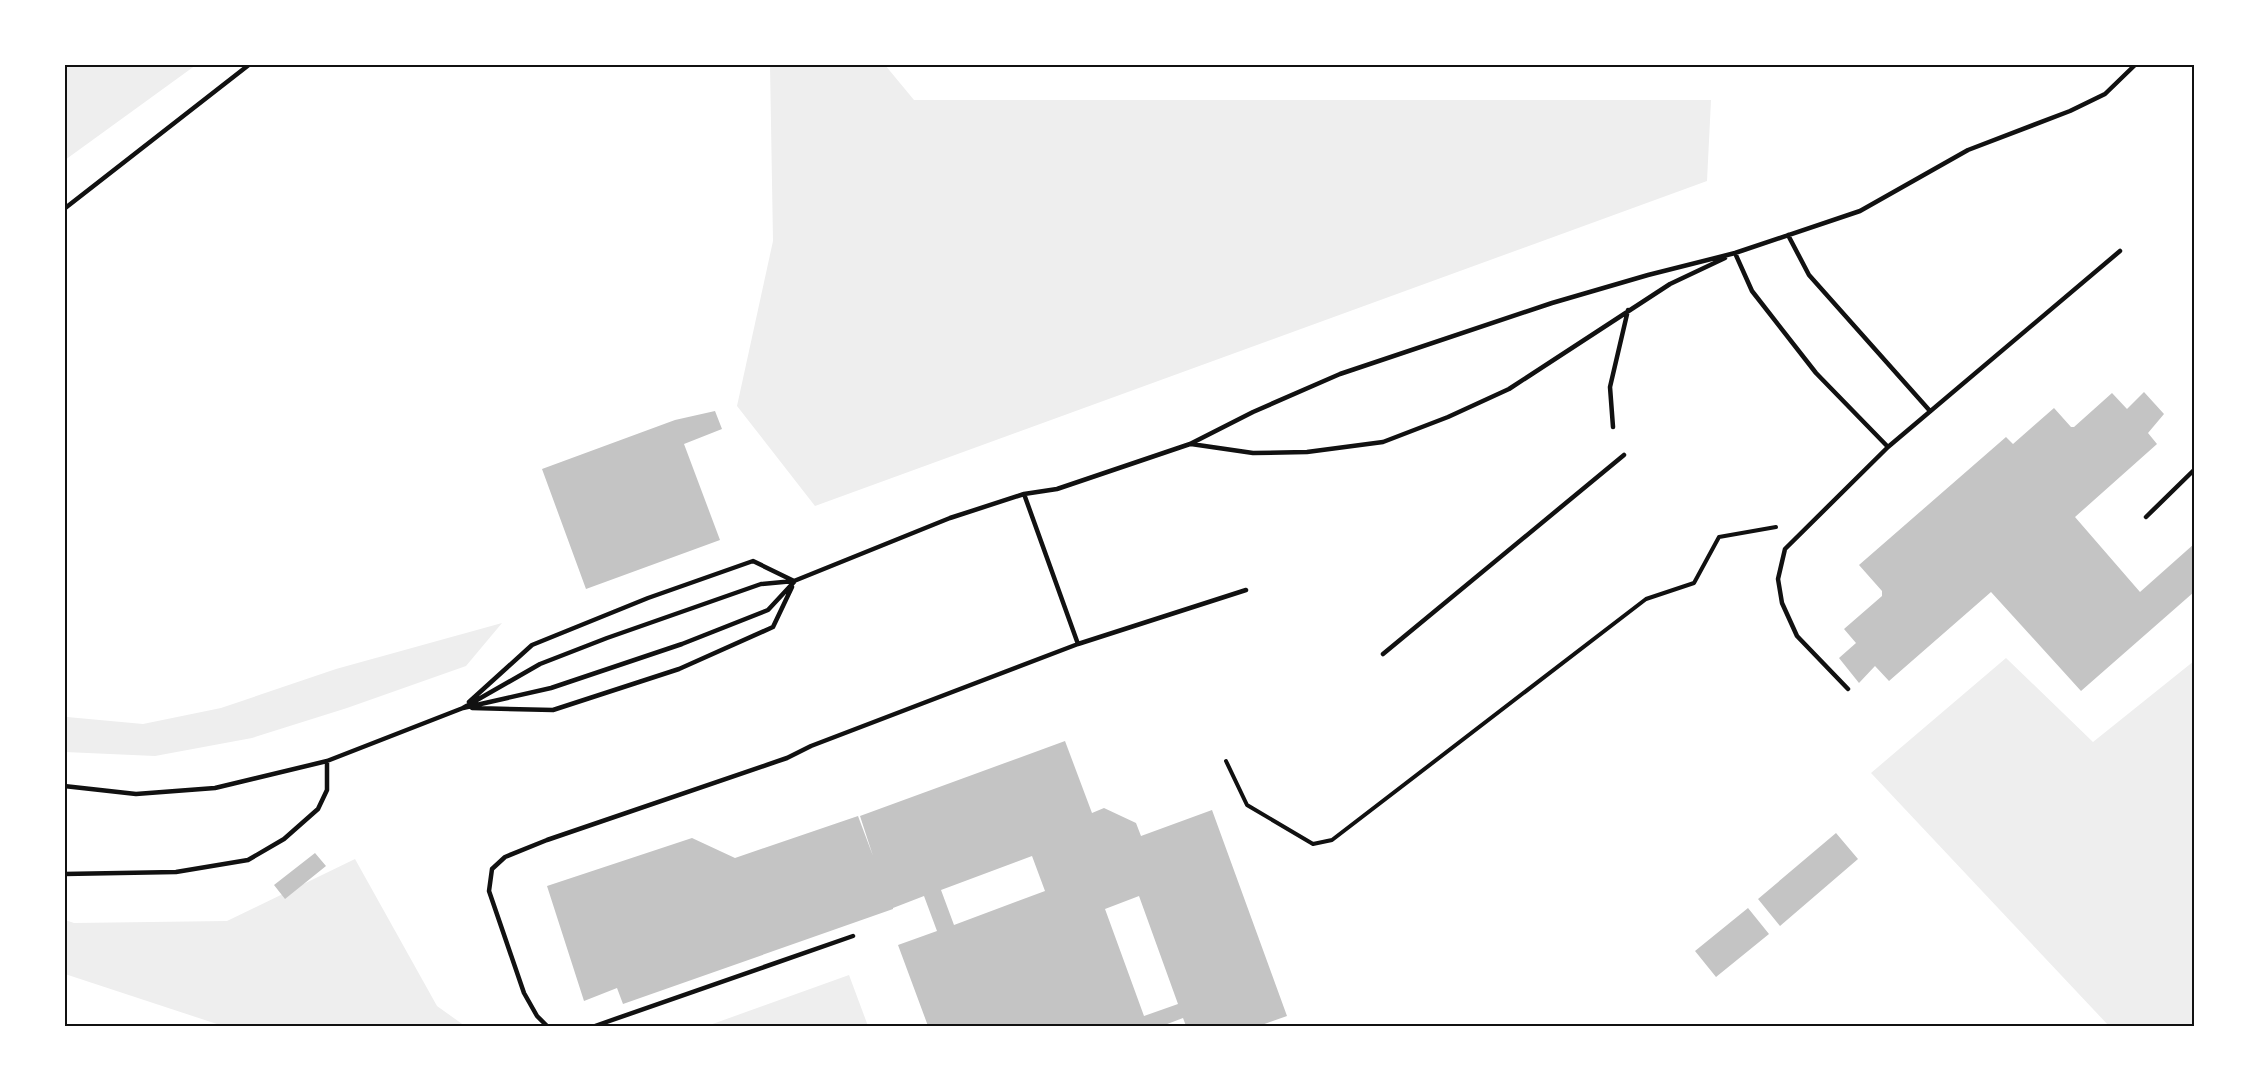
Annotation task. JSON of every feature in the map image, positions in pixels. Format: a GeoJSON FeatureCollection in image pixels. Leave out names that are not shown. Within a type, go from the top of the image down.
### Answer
{"type":"FeatureCollection","features":[{"type":"Feature","properties":{"kind":"lane"},"geometry":{"type":"LineString","coordinates":[[64,209],[250,64]]}},
{"type":"Feature","properties":{"kind":"lane"},"geometry":{"type":"LineString","coordinates":[[463,708],[540,664],[760,584],[794,581],[950,518],[1024,494],[1057,489],[1190,444],[1253,412],[1340,374],[1552,303],[1735,253],[1860,210],[1968,150],[2070,111],[2105,94],[2136,64]]}},
{"type":"Feature","properties":{"kind":"lane"},"geometry":{"type":"LineString","coordinates":[[1788,235],[1809,275],[1930,411]]}},
{"type":"Feature","properties":{"kind":"lane"},"geometry":{"type":"LineString","coordinates":[[1848,689],[1797,636],[1782,603],[1778,579],[1785,549],[1888,447],[2120,250]]}},
{"type":"Feature","properties":{"kind":"lane"},"geometry":{"type":"LineString","coordinates":[[1190,444],[1253,453],[1307,452],[1383,442],[1448,417],[1509,389],[1670,284],[1735,253]]}},
{"type":"Feature","properties":{"kind":"lane"},"geometry":{"type":"LineString","coordinates":[[1735,253],[1752,291],[1816,373],[1888,447]]}},
{"type":"Feature","properties":{"kind":"lane"},"geometry":{"type":"LineString","coordinates":[[1613,428],[1611,387],[1628,310]]}},
{"type":"Feature","properties":{"kind":"lane"},"geometry":{"type":"LineString","coordinates":[[1383,654],[1624,455]]}},
{"type":"Feature","properties":{"kind":"lane"},"geometry":{"type":"LineString","coordinates":[[2146,518],[2194,470]]}},
{"type":"Feature","properties":{"kind":"lane"},"geometry":{"type":"LineString","coordinates":[[1024,494],[1078,644]]}},
{"type":"Feature","properties":{"kind":"lane"},"geometry":{"type":"LineString","coordinates":[[463,708],[532,645],[648,598],[753,561],[794,581]]}},
{"type":"Feature","properties":{"kind":"lane"},"geometry":{"type":"LineString","coordinates":[[64,786],[136,794],[215,788],[327,761],[463,708],[550,688],[682,644],[768,610],[794,581]]}},
{"type":"Feature","properties":{"kind":"lane"},"geometry":{"type":"LineString","coordinates":[[463,708],[553,710],[679,669],[773,627],[794,581]]}},
{"type":"Feature","properties":{"kind":"lane"},"geometry":{"type":"LineString","coordinates":[[547,1026],[537,1016],[524,993],[489,891],[492,869],[505,857],[547,840],[787,758],[811,746],[1078,644],[1246,590]]}},
{"type":"Feature","properties":{"kind":"lane"},"geometry":{"type":"LineString","coordinates":[[64,874],[176,872],[248,860],[284,839],[318,809],[327,790],[327,761]]}},
{"type":"Feature","properties":{"kind":"lane"},"geometry":{"type":"LineString","coordinates":[[595,1026],[853,936]]}},
{"type":"Feature","properties":{"kind":"path"},"geometry":{"type":"LineString","coordinates":[[1226,761],[1247,805],[1313,844],[1332,840],[1646,599],[1694,582],[1719,537],[1815,520]]}},
{"type":"Feature","properties":{"kind":"shaded area"},"geometry":{"type":"Polygon","coordinates":[[[65,64],[196,64],[196,65],[65,160],[65,64]]]}},
{"type":"Feature","properties":{"kind":"shaded area"},"geometry":{"type":"Polygon","coordinates":[[[770,65],[885,65],[914,100],[1711,100],[1707,181],[815,506],[737,406],[773,241],[770,65]]]}},
{"type":"Feature","properties":{"kind":"shaded area"},"geometry":{"type":"Polygon","coordinates":[[[502,623],[466,666],[347,708],[252,738],[155,756],[65,752],[65,714],[67,717],[143,724],[221,708],[336,669],[502,623]]]}},
{"type":"Feature","properties":{"kind":"shaded area"},"geometry":{"type":"Polygon","coordinates":[[[2006,658],[2093,742],[2194,661],[2194,1026],[2109,1026],[1871,773],[2006,658]]]}},
{"type":"Feature","properties":{"kind":"shaded area"},"geometry":{"type":"Polygon","coordinates":[[[355,859],[437,1006],[465,1026],[223,1026],[65,974],[65,920],[74,923],[227,921],[355,859]]]}},
{"type":"Feature","properties":{"kind":"shaded area"},"geometry":{"type":"Polygon","coordinates":[[[849,975],[868,1026],[707,1026],[849,975]]]}},
{"type":"Feature","properties":{"kind":"building"},"geometry":{"type":"Polygon","coordinates":[[[2144,392],[2164,414],[2148,433],[2157,444],[2075,517],[2140,592],[2194,544],[2194,592],[2081,691],[1991,592],[1889,681],[1875,666],[1859,683],[1839,658],[1856,643],[1844,629],[1882,596],[1882,591],[1859,565],[2006,437],[2013,444],[2054,408],[2071,427],[2074,427],[2112,393],[2127,409],[2144,392]]]}},
{"type":"Feature","properties":{"kind":"building"},"geometry":{"type":"Polygon","coordinates":[[[715,411],[722,429],[684,444],[720,540],[586,589],[542,469],[675,420],[715,411]]]}},
{"type":"Feature","properties":{"kind":"building"},"geometry":{"type":"Polygon","coordinates":[[[1065,741],[1092,813],[1104,808],[1136,823],[1141,836],[1212,810],[1287,1016],[1259,1026],[1186,1026],[1183,1018],[1162,1026],[928,1026],[898,945],[937,931],[924,896],[623,1004],[617,988],[584,1001],[547,886],[692,838],[735,858],[858,816],[873,856],[860,816],[1065,741]],[[1032,856],[941,890],[954,925],[1045,891],[1032,856]],[[1139,896],[1105,909],[1144,1016],[1178,1004],[1139,896]]]}},
{"type":"Feature","properties":{"kind":"building"},"geometry":{"type":"Polygon","coordinates":[[[1836,833],[1858,859],[1780,926],[1758,899],[1836,833]]]}},
{"type":"Feature","properties":{"kind":"building"},"geometry":{"type":"Polygon","coordinates":[[[315,853],[326,866],[285,899],[274,885],[315,853]]]}},
{"type":"Feature","properties":{"kind":"building"},"geometry":{"type":"Polygon","coordinates":[[[1748,908],[1769,934],[1716,977],[1695,951],[1748,908]]]}}]}
